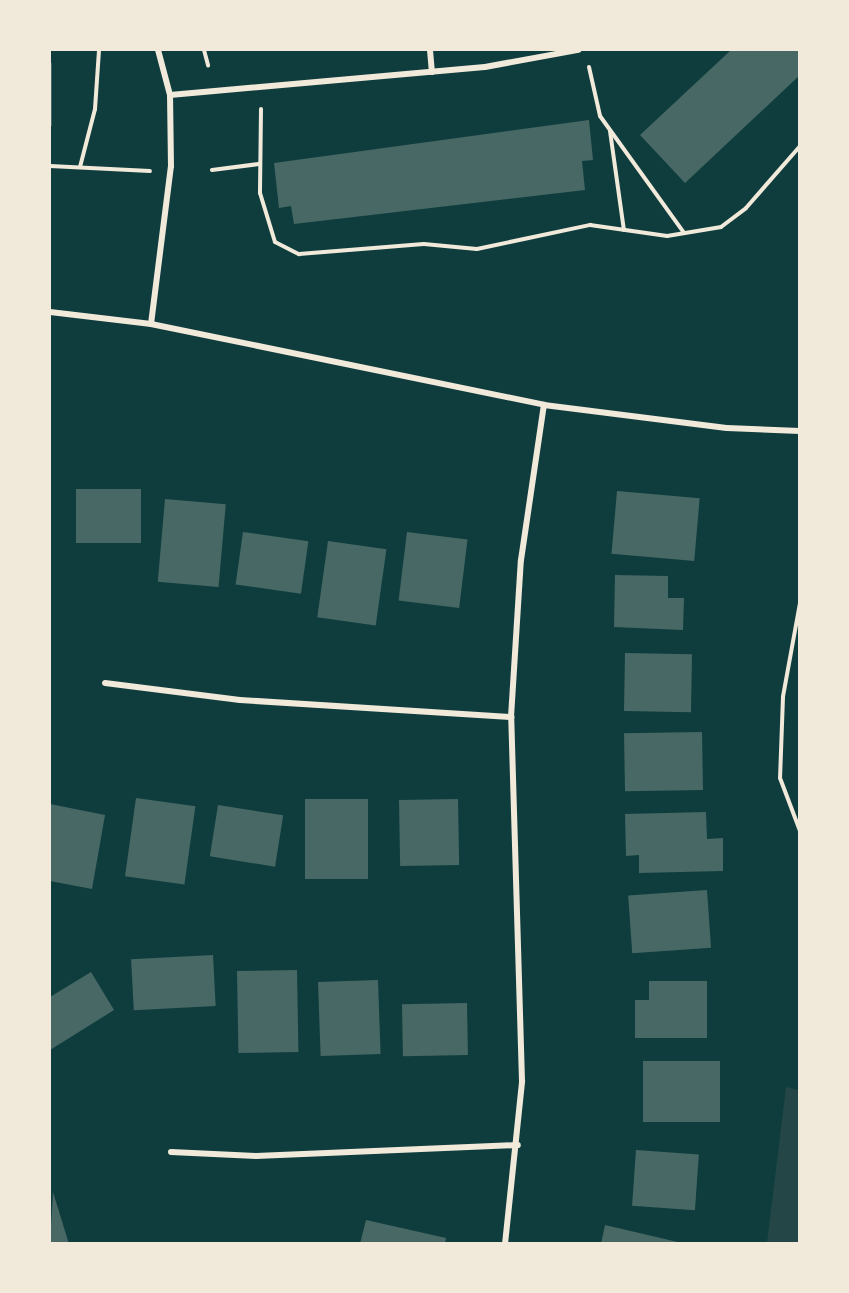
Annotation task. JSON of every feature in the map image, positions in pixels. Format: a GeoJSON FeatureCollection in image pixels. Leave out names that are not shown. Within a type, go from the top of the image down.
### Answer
{"type":"FeatureCollection","features":[{"type":"Feature","properties":{"kind":"street"},"geometry":{"type":"LineString","coordinates":[[151,324],[169,207],[170,95],[158,50]]}},
{"type":"Feature","properties":{"kind":"street"},"geometry":{"type":"LineString","coordinates":[[430,50],[432,72]]}},
{"type":"Feature","properties":{"kind":"street"},"geometry":{"type":"LineString","coordinates":[[170,95],[432,72],[578,50]]}},
{"type":"Feature","properties":{"kind":"street"},"geometry":{"type":"LineString","coordinates":[[50,312],[151,324],[544,405],[727,428],[800,431]]}},
{"type":"Feature","properties":{"kind":"street"},"geometry":{"type":"LineString","coordinates":[[505,1244],[518,1145],[522,1012],[511,717],[521,560],[544,405]]}},
{"type":"Feature","properties":{"kind":"street"},"geometry":{"type":"LineString","coordinates":[[105,683],[240,700],[511,717]]}},
{"type":"Feature","properties":{"kind":"street"},"geometry":{"type":"LineString","coordinates":[[171,1152],[256,1156],[518,1145]]}},
{"type":"Feature","properties":{"kind":"path"},"geometry":{"type":"LineString","coordinates":[[80,167],[95,109],[99,50]]}},
{"type":"Feature","properties":{"kind":"path"},"geometry":{"type":"LineString","coordinates":[[204,50],[208,65]]}},
{"type":"Feature","properties":{"kind":"path"},"geometry":{"type":"LineString","coordinates":[[588,60],[600,116],[684,233]]}},
{"type":"Feature","properties":{"kind":"path"},"geometry":{"type":"LineString","coordinates":[[261,87],[260,193],[275,242],[299,254],[424,243],[477,249],[590,225],[624,230],[684,233],[721,226],[746,208],[800,146]]}},
{"type":"Feature","properties":{"kind":"path"},"geometry":{"type":"LineString","coordinates":[[610,130],[624,230]]}},
{"type":"Feature","properties":{"kind":"path"},"geometry":{"type":"LineString","coordinates":[[212,170],[259,164]]}},
{"type":"Feature","properties":{"kind":"path"},"geometry":{"type":"LineString","coordinates":[[50,166],[151,171]]}},
{"type":"Feature","properties":{"kind":"path"},"geometry":{"type":"LineString","coordinates":[[800,603],[783,698],[780,778],[800,831]]}},
{"type":"Feature","properties":{"kind":"shaded area"},"geometry":{"type":"Polygon","coordinates":[[[786,1087],[799,1090],[799,1243],[767,1243],[786,1087]]]}},
{"type":"Feature","properties":{"kind":"building"},"geometry":{"type":"Polygon","coordinates":[[[731,50],[800,50],[800,75],[685,183],[640,135],[731,50]]]}},
{"type":"Feature","properties":{"kind":"building"},"geometry":{"type":"Polygon","coordinates":[[[50,63],[52,63],[52,126],[50,126],[50,63]]]}},
{"type":"Feature","properties":{"kind":"building"},"geometry":{"type":"Polygon","coordinates":[[[589,120],[593,160],[582,161],[585,190],[294,224],[291,206],[279,208],[274,163],[589,120]]]}},
{"type":"Feature","properties":{"kind":"building"},"geometry":{"type":"Polygon","coordinates":[[[76,489],[141,489],[141,543],[76,543],[76,489]]]}},
{"type":"Feature","properties":{"kind":"building"},"geometry":{"type":"Polygon","coordinates":[[[617,491],[700,498],[694,561],[612,554],[617,491]]]}},
{"type":"Feature","properties":{"kind":"building"},"geometry":{"type":"Polygon","coordinates":[[[165,499],[226,504],[219,587],[158,582],[165,499]]]}},
{"type":"Feature","properties":{"kind":"building"},"geometry":{"type":"Polygon","coordinates":[[[243,532],[308,541],[301,594],[236,584],[243,532]]]}},
{"type":"Feature","properties":{"kind":"building"},"geometry":{"type":"Polygon","coordinates":[[[407,532],[468,539],[459,608],[399,600],[407,532]]]}},
{"type":"Feature","properties":{"kind":"building"},"geometry":{"type":"Polygon","coordinates":[[[328,541],[386,549],[376,625],[317,617],[328,541]]]}},
{"type":"Feature","properties":{"kind":"building"},"geometry":{"type":"Polygon","coordinates":[[[615,575],[668,576],[668,598],[684,598],[683,630],[614,627],[615,575]]]}},
{"type":"Feature","properties":{"kind":"building"},"geometry":{"type":"Polygon","coordinates":[[[625,653],[692,654],[691,712],[624,711],[625,653]]]}},
{"type":"Feature","properties":{"kind":"building"},"geometry":{"type":"Polygon","coordinates":[[[702,732],[703,790],[625,791],[624,733],[702,732]]]}},
{"type":"Feature","properties":{"kind":"building"},"geometry":{"type":"Polygon","coordinates":[[[136,798],[195,806],[184,885],[125,876],[136,798]]]}},
{"type":"Feature","properties":{"kind":"building"},"geometry":{"type":"Polygon","coordinates":[[[305,799],[368,799],[368,879],[305,879],[305,799]]]}},
{"type":"Feature","properties":{"kind":"building"},"geometry":{"type":"Polygon","coordinates":[[[458,799],[459,865],[400,866],[399,800],[458,799]]]}},
{"type":"Feature","properties":{"kind":"building"},"geometry":{"type":"Polygon","coordinates":[[[50,804],[105,815],[92,889],[50,881],[50,804]]]}},
{"type":"Feature","properties":{"kind":"building"},"geometry":{"type":"Polygon","coordinates":[[[218,805],[283,815],[275,867],[210,856],[218,805]]]}},
{"type":"Feature","properties":{"kind":"building"},"geometry":{"type":"Polygon","coordinates":[[[706,812],[707,839],[723,838],[723,871],[639,873],[639,855],[626,856],[625,814],[706,812]]]}},
{"type":"Feature","properties":{"kind":"building"},"geometry":{"type":"Polygon","coordinates":[[[707,890],[711,948],[632,953],[628,896],[707,890]]]}},
{"type":"Feature","properties":{"kind":"building"},"geometry":{"type":"Polygon","coordinates":[[[213,955],[216,1006],[134,1010],[131,959],[213,955]]]}},
{"type":"Feature","properties":{"kind":"building"},"geometry":{"type":"Polygon","coordinates":[[[297,970],[298,1052],[238,1053],[237,971],[297,970]]]}},
{"type":"Feature","properties":{"kind":"building"},"geometry":{"type":"Polygon","coordinates":[[[91,972],[114,1010],[50,1050],[50,997],[91,972]]]}},
{"type":"Feature","properties":{"kind":"building"},"geometry":{"type":"Polygon","coordinates":[[[378,980],[381,1054],[321,1056],[318,982],[378,980]]]}},
{"type":"Feature","properties":{"kind":"building"},"geometry":{"type":"Polygon","coordinates":[[[649,981],[707,981],[707,1038],[635,1038],[635,1000],[649,1000],[649,981]]]}},
{"type":"Feature","properties":{"kind":"building"},"geometry":{"type":"Polygon","coordinates":[[[467,1003],[468,1055],[403,1056],[402,1004],[467,1003]]]}},
{"type":"Feature","properties":{"kind":"building"},"geometry":{"type":"Polygon","coordinates":[[[643,1061],[720,1061],[720,1122],[643,1122],[643,1061]]]}},
{"type":"Feature","properties":{"kind":"building"},"geometry":{"type":"Polygon","coordinates":[[[636,1150],[699,1154],[695,1210],[632,1206],[636,1150]]]}},
{"type":"Feature","properties":{"kind":"building"},"geometry":{"type":"Polygon","coordinates":[[[53,1192],[69,1244],[50,1244],[53,1192]]]}},
{"type":"Feature","properties":{"kind":"building"},"geometry":{"type":"Polygon","coordinates":[[[366,1220],[446,1238],[445,1244],[360,1244],[366,1220]]]}},
{"type":"Feature","properties":{"kind":"building"},"geometry":{"type":"Polygon","coordinates":[[[605,1225],[682,1243],[682,1244],[601,1244],[605,1225]]]}}]}
